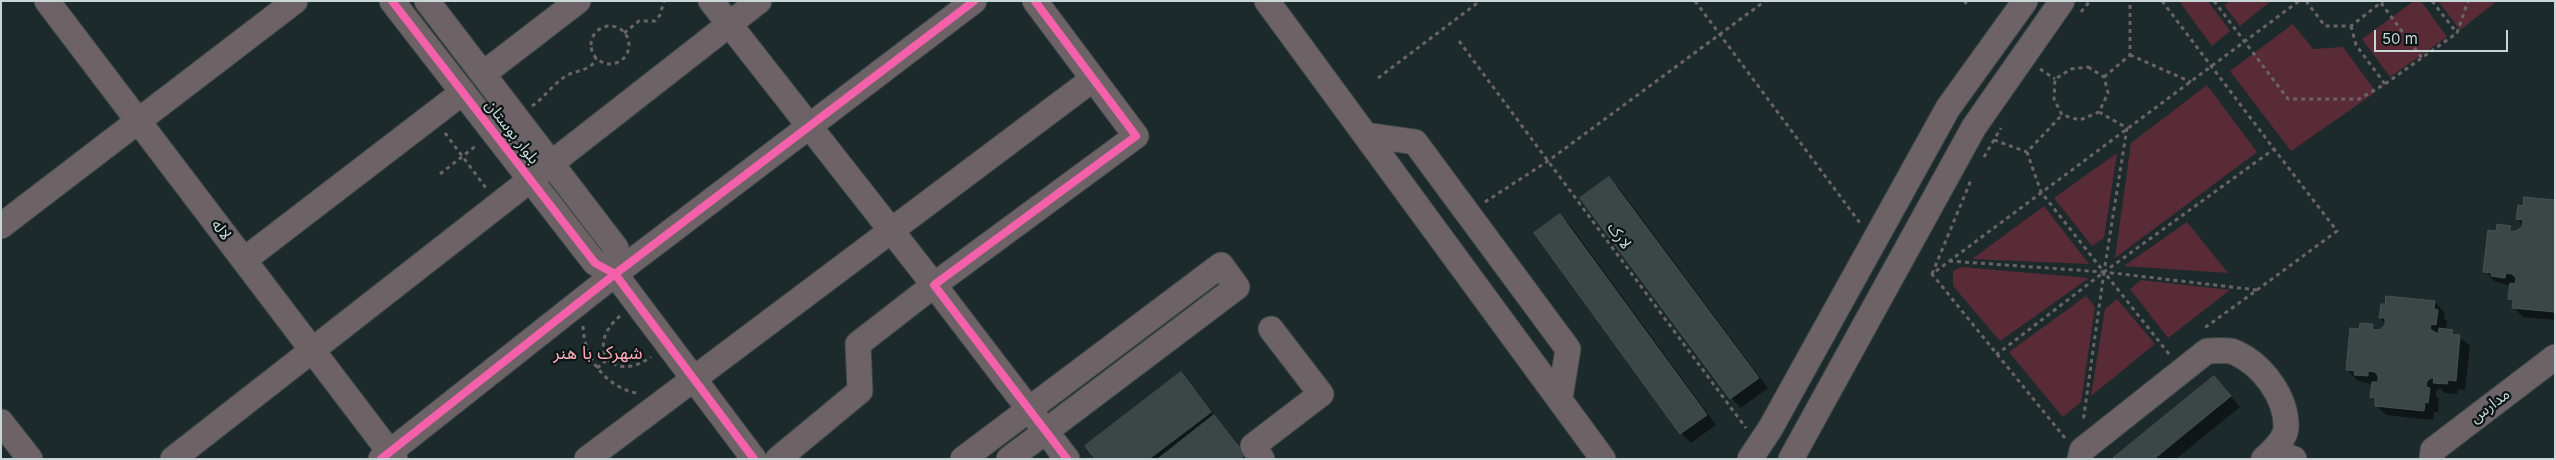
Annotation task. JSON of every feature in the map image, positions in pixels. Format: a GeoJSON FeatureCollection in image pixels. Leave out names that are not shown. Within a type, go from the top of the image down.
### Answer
{"type":"FeatureCollection","features":[{"type":"Feature","properties":{"kind":"street","name":"لاله"},"geometry":{"type":"LineString","coordinates":[[47,1],[312,350],[389,456]]}},
{"type":"Feature","properties":{"kind":"street"},"geometry":{"type":"LineString","coordinates":[[1,226],[295,1]]}},
{"type":"Feature","properties":{"kind":"street","name":"بلوار بوستان"},"geometry":{"type":"LineString","coordinates":[[392,1],[595,263],[615,274],[616,248],[427,1]]}},
{"type":"Feature","properties":{"kind":"street"},"geometry":{"type":"LineString","coordinates":[[483,74],[578,1]]}},
{"type":"Feature","properties":{"kind":"street"},"geometry":{"type":"LineString","coordinates":[[711,1],[1067,459]]}},
{"type":"Feature","properties":{"kind":"street"},"geometry":{"type":"LineString","coordinates":[[173,459],[759,1]]}},
{"type":"Feature","properties":{"kind":"street"},"geometry":{"type":"LineString","coordinates":[[389,456],[615,274],[974,1]]}},
{"type":"Feature","properties":{"kind":"street"},"geometry":{"type":"LineString","coordinates":[[778,459],[860,391],[858,344],[1136,136],[1036,1]]}},
{"type":"Feature","properties":{"kind":"street"},"geometry":{"type":"LineString","coordinates":[[1754,452],[1948,108],[2025,1]]}},
{"type":"Feature","properties":{"kind":"street"},"geometry":{"type":"LineString","coordinates":[[1276,4],[1366,135],[1603,459]]}},
{"type":"Feature","properties":{"kind":"street"},"geometry":{"type":"LineString","coordinates":[[1791,459],[1974,127],[2070,8]]}},
{"type":"Feature","properties":{"kind":"street"},"geometry":{"type":"LineString","coordinates":[[587,459],[1093,78]]}},
{"type":"Feature","properties":{"kind":"street"},"geometry":{"type":"LineString","coordinates":[[244,260],[463,92]]}},
{"type":"Feature","properties":{"kind":"street"},"geometry":{"type":"LineString","coordinates":[[1366,135],[1415,142],[1568,348],[1560,398]]}},
{"type":"Feature","properties":{"kind":"street"},"geometry":{"type":"LineString","coordinates":[[963,459],[1221,265],[1237,288],[1009,459]]}},
{"type":"Feature","properties":{"kind":"street"},"geometry":{"type":"LineString","coordinates":[[615,274],[754,459]]}},
{"type":"Feature","properties":{"kind":"street"},"geometry":{"type":"LineString","coordinates":[[1262,459],[1253,446],[1321,394],[1272,329]]}},
{"type":"Feature","properties":{"kind":"street"},"geometry":{"type":"LineString","coordinates":[[2075,442],[2207,351],[2232,351],[2258,367],[2282,402],[2286,430],[2277,456]]}},
{"type":"Feature","properties":{"kind":"street","name":"مدارس"},"geometry":{"type":"LineString","coordinates":[[2432,459],[2433,450],[2555,357]]}},
{"type":"Feature","properties":{"kind":"street"},"geometry":{"type":"LineString","coordinates":[[1,422],[30,459]]}},
{"type":"Feature","properties":{"kind":"path"},"geometry":{"type":"LineString","coordinates":[[624,33],[639,21],[655,21],[660,15],[664,1]]}},
{"type":"Feature","properties":{"kind":"path"},"geometry":{"type":"LineString","coordinates":[[1378,78],[1480,1]]}},
{"type":"Feature","properties":{"kind":"path"},"geometry":{"type":"LineString","coordinates":[[1694,1],[1874,242]]}},
{"type":"Feature","properties":{"kind":"path"},"geometry":{"type":"LineString","coordinates":[[1468,214],[1548,161],[1765,1]]}},
{"type":"Feature","properties":{"kind":"path"},"geometry":{"type":"LineString","coordinates":[[2070,8],[2090,1]]}},
{"type":"Feature","properties":{"kind":"path"},"geometry":{"type":"LineString","coordinates":[[2104,77],[2130,55],[2130,1]]}},
{"type":"Feature","properties":{"kind":"path"},"geometry":{"type":"LineString","coordinates":[[2162,1],[2337,231],[2202,330]]}},
{"type":"Feature","properties":{"kind":"path"},"geometry":{"type":"LineString","coordinates":[[2214,1],[2288,99],[2359,100],[2457,33],[2468,1]]}},
{"type":"Feature","properties":{"kind":"path"},"geometry":{"type":"LineString","coordinates":[[1932,274],[2299,1]]}},
{"type":"Feature","properties":{"kind":"path"},"geometry":{"type":"LineString","coordinates":[[2306,1],[2325,26],[2352,26],[2382,2],[2422,58]]}},
{"type":"Feature","properties":{"kind":"path"},"geometry":{"type":"LineString","coordinates":[[2432,1],[2457,33]]}},
{"type":"Feature","properties":{"kind":"path"},"geometry":{"type":"LineString","coordinates":[[515,117],[535,104],[563,78],[594,65],[596,58],[591,45],[597,32],[611,26],[624,33],[629,46],[622,59],[609,64],[596,58]]}},
{"type":"Feature","properties":{"kind":"path"},"geometry":{"type":"LineString","coordinates":[[2352,26],[2356,45],[2385,84]]}},
{"type":"Feature","properties":{"kind":"path"},"geometry":{"type":"LineString","coordinates":[[2130,55],[2191,82]]}},
{"type":"Feature","properties":{"kind":"path"},"geometry":{"type":"LineString","coordinates":[[2035,75],[2046,61]]}},
{"type":"Feature","properties":{"kind":"path"},"geometry":{"type":"LineString","coordinates":[[2088,66],[2104,77],[2108,93],[2099,112],[2080,120],[2062,115],[2054,99],[2056,79],[2071,69],[2088,66]]}},
{"type":"Feature","properties":{"kind":"path"},"geometry":{"type":"LineString","coordinates":[[2040,69],[2056,79]]}},
{"type":"Feature","properties":{"kind":"path"},"geometry":{"type":"LineString","coordinates":[[2099,112],[2127,128]]}},
{"type":"Feature","properties":{"kind":"path"},"geometry":{"type":"LineString","coordinates":[[2027,152],[2062,115]]}},
{"type":"Feature","properties":{"kind":"path"},"geometry":{"type":"LineString","coordinates":[[432,116],[498,204]]}},
{"type":"Feature","properties":{"kind":"path"},"geometry":{"type":"LineString","coordinates":[[1981,161],[2003,125]]}},
{"type":"Feature","properties":{"kind":"path"},"geometry":{"type":"LineString","coordinates":[[1932,274],[1996,355],[2075,442],[2083,423],[2104,272],[2127,128]]}},
{"type":"Feature","properties":{"kind":"path"},"geometry":{"type":"LineString","coordinates":[[440,174],[494,132]]}},
{"type":"Feature","properties":{"kind":"path"},"geometry":{"type":"LineString","coordinates":[[1994,140],[2027,152]]}},
{"type":"Feature","properties":{"kind":"path"},"geometry":{"type":"LineString","coordinates":[[1996,355],[2104,272],[2274,149]]}},
{"type":"Feature","properties":{"kind":"path"},"geometry":{"type":"LineString","coordinates":[[2027,152],[2041,192],[2170,353],[2163,359]]}},
{"type":"Feature","properties":{"kind":"path"},"geometry":{"type":"LineString","coordinates":[[1932,274],[1973,175]]}},
{"type":"Feature","properties":{"kind":"path"},"geometry":{"type":"LineString","coordinates":[[1948,261],[2104,272],[2257,290]]}},
{"type":"Feature","properties":{"kind":"path"},"geometry":{"type":"LineString","coordinates":[[636,303],[606,330],[603,345],[608,359],[620,367],[634,368],[668,345]]}},
{"type":"Feature","properties":{"kind":"path"},"geometry":{"type":"LineString","coordinates":[[583,322],[584,341],[597,368],[621,388],[643,395]]}},
{"type":"Feature","properties":{"kind":"path"},"geometry":{"type":"LineString","coordinates":[[597,368],[608,359]]}},
{"type":"Feature","properties":{"kind":"path"},"geometry":{"type":"LineString","coordinates":[[2083,423],[2090,418]]}},
{"type":"Feature","properties":{"kind":"shaded area"},"geometry":{"type":"Polygon","coordinates":[[[2179,1],[2208,1],[2230,31],[2212,46],[2179,1]]]}},
{"type":"Feature","properties":{"kind":"shaded area"},"geometry":{"type":"Polygon","coordinates":[[[2230,1],[2271,1],[2240,26],[2224,5],[2230,1]]]}},
{"type":"Feature","properties":{"kind":"shaded area"},"geometry":{"type":"Polygon","coordinates":[[[2414,1],[2421,1],[2447,37],[2390,77],[2362,39],[2414,1]]]}},
{"type":"Feature","properties":{"kind":"shaded area"},"geometry":{"type":"Polygon","coordinates":[[[2438,1],[2497,1],[2460,30],[2438,1]]]}},
{"type":"Feature","properties":{"kind":"shaded area"},"geometry":{"type":"Polygon","coordinates":[[[2293,24],[2313,49],[2343,47],[2376,92],[2291,151],[2230,71],[2293,24]]]}},
{"type":"Feature","properties":{"kind":"shaded area"},"geometry":{"type":"Polygon","coordinates":[[[2207,85],[2257,152],[2115,258],[2131,143],[2207,85]]]}},
{"type":"Feature","properties":{"kind":"shaded area"},"geometry":{"type":"Polygon","coordinates":[[[2117,153],[2104,238],[2092,246],[2054,198],[2117,153]]]}},
{"type":"Feature","properties":{"kind":"shaded area"},"geometry":{"type":"Polygon","coordinates":[[[2044,206],[2089,264],[1972,259],[2044,206]]]}},
{"type":"Feature","properties":{"kind":"shaded area"},"geometry":{"type":"Polygon","coordinates":[[[2187,222],[2228,273],[2124,266],[2187,222]]]}},
{"type":"Feature","properties":{"kind":"shaded area"},"geometry":{"type":"Polygon","coordinates":[[[1961,267],[2089,278],[2000,341],[1953,286],[1953,271],[1961,267]]]}},
{"type":"Feature","properties":{"kind":"shaded area"},"geometry":{"type":"Polygon","coordinates":[[[2141,280],[2230,290],[2168,338],[2130,289],[2141,280]]]}},
{"type":"Feature","properties":{"kind":"shaded area"},"geometry":{"type":"Polygon","coordinates":[[[2086,296],[2095,307],[2081,402],[2063,417],[2009,352],[2086,296]]]}},
{"type":"Feature","properties":{"kind":"shaded area"},"geometry":{"type":"Polygon","coordinates":[[[2117,299],[2155,344],[2091,396],[2105,309],[2117,299]]]}},
{"type":"Feature","properties":{"kind":"building"},"geometry":{"type":"Polygon","coordinates":[[[1609,177],[1759,378],[1730,399],[1580,198],[1609,177]]]}},
{"type":"Feature","properties":{"kind":"building"},"geometry":{"type":"Polygon","coordinates":[[[2524,197],[2555,200],[2555,312],[2512,308],[2513,300],[2508,299],[2510,283],[2515,284],[2516,278],[2512,274],[2506,273],[2505,278],[2491,276],[2492,273],[2483,272],[2488,230],[2496,231],[2497,224],[2511,226],[2510,231],[2516,231],[2522,227],[2523,220],[2516,219],[2518,205],[2523,206],[2524,197]]]}},
{"type":"Feature","properties":{"kind":"building"},"geometry":{"type":"Polygon","coordinates":[[[1560,214],[1707,415],[1680,434],[1534,233],[1560,214]]]}},
{"type":"Feature","properties":{"kind":"building"},"geometry":{"type":"Polygon","coordinates":[[[2386,296],[2435,301],[2434,309],[2438,310],[2436,325],[2431,324],[2430,329],[2438,334],[2439,328],[2453,330],[2452,334],[2460,335],[2456,381],[2448,380],[2447,384],[2433,383],[2434,378],[2431,378],[2427,381],[2426,387],[2430,388],[2428,403],[2425,402],[2424,411],[2375,406],[2375,398],[2370,397],[2372,382],[2378,382],[2378,376],[2375,372],[2368,371],[2368,376],[2354,375],[2355,371],[2346,370],[2350,328],[2359,329],[2360,323],[2373,324],[2373,329],[2379,330],[2385,325],[2385,318],[2379,318],[2381,304],[2385,304],[2386,296]]]}},
{"type":"Feature","properties":{"kind":"building"},"geometry":{"type":"Polygon","coordinates":[[[1181,372],[1211,412],[1149,459],[1095,459],[1085,446],[1181,372]]]}},
{"type":"Feature","properties":{"kind":"building"},"geometry":{"type":"Polygon","coordinates":[[[2214,376],[2231,396],[2154,459],[2112,459],[2214,376]]]}},
{"type":"Feature","properties":{"kind":"building"},"geometry":{"type":"Polygon","coordinates":[[[1214,415],[1245,455],[1240,459],[1158,459],[1214,415]]]}},
{"type":"Feature","properties":{"kind":"cycle path"},"geometry":{"type":"LineString","coordinates":[[392,1],[595,263],[615,274],[754,459]]}},
{"type":"Feature","properties":{"kind":"cycle path"},"geometry":{"type":"LineString","coordinates":[[381,459],[615,274],[974,1]]}},
{"type":"Feature","properties":{"kind":"cycle path"},"geometry":{"type":"LineString","coordinates":[[1035,1],[1136,136],[934,285],[1067,459]]}},
{"type":"Feature","properties":{"kind":"district","name":"شهرک با هنر"},"geometry":{"type":"Point","coordinates":[598,354]}}]}
